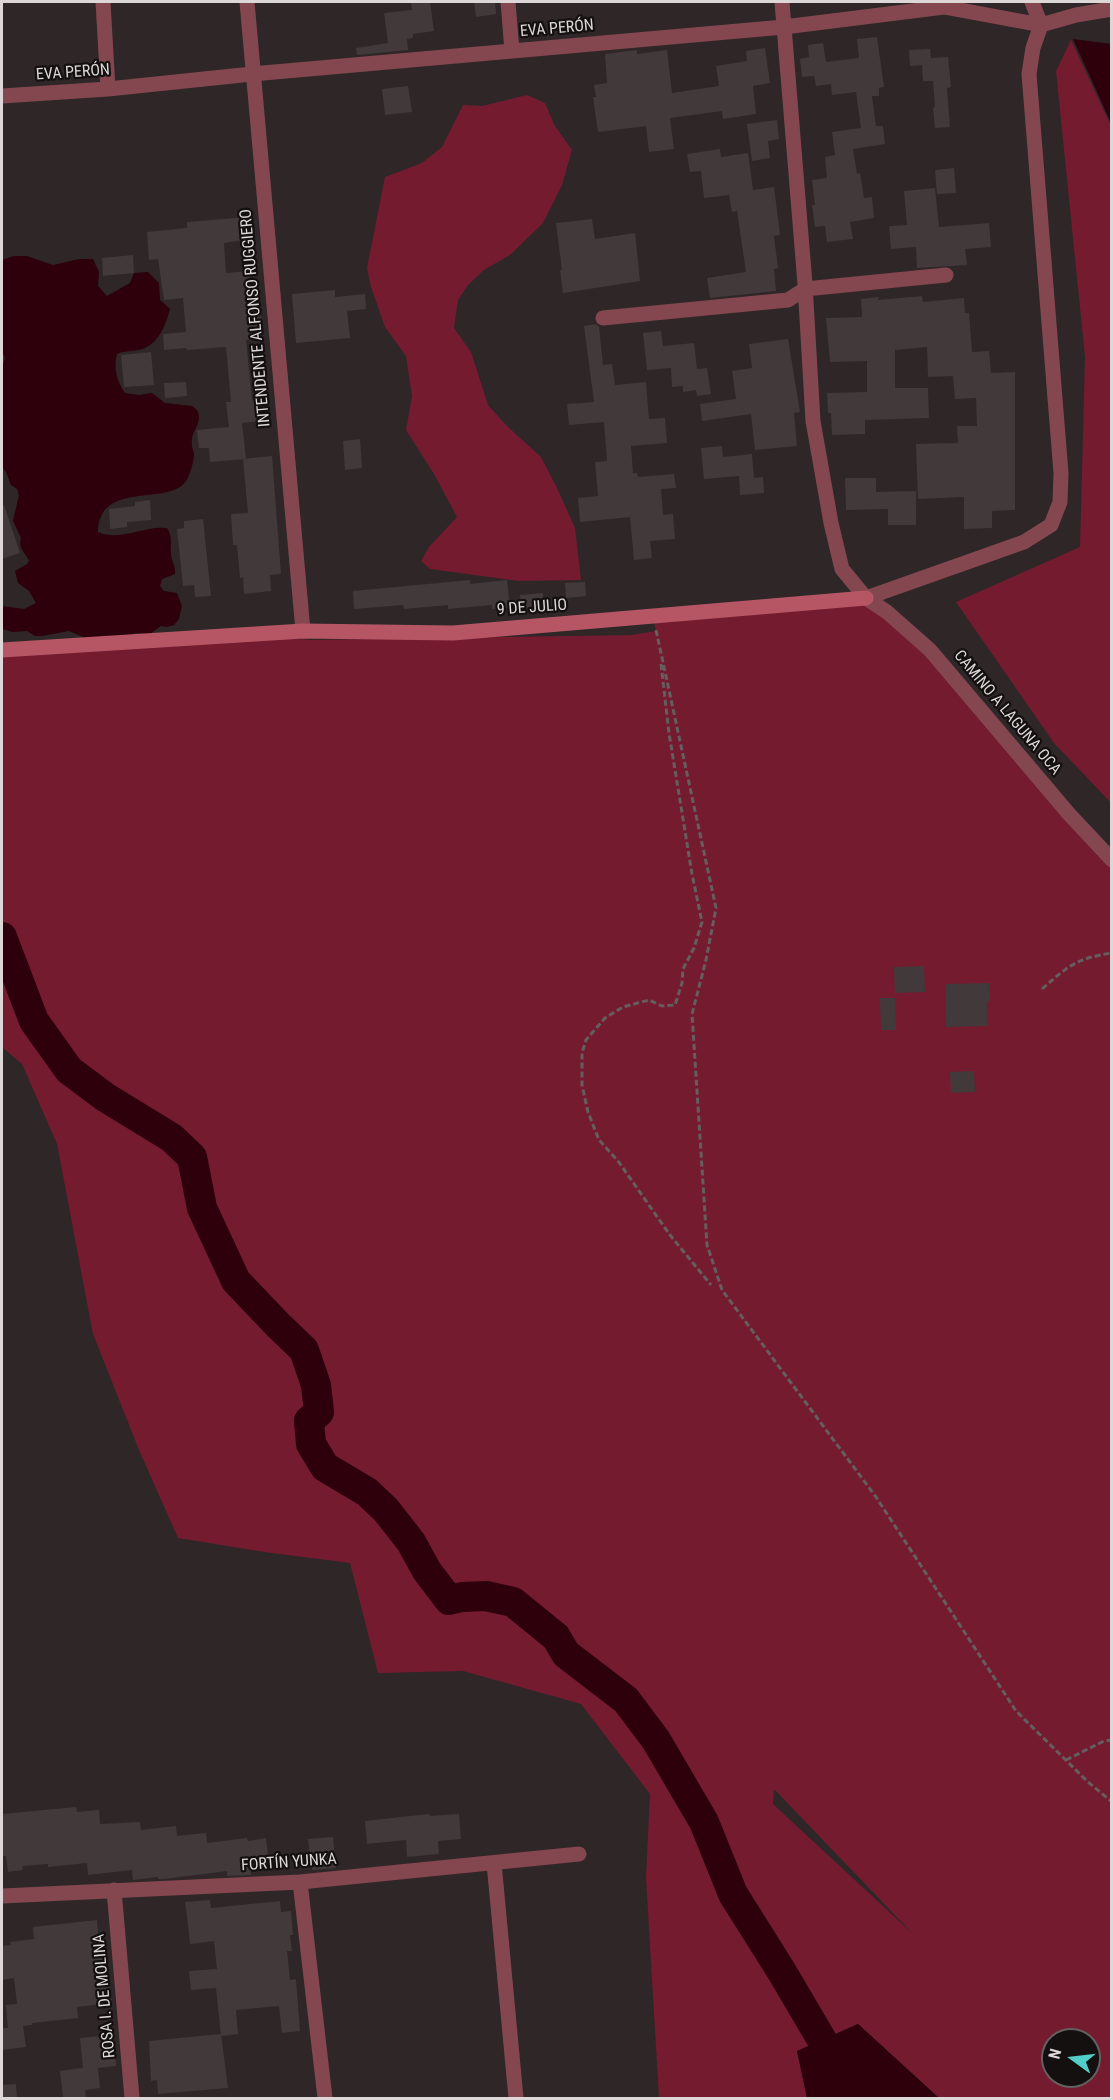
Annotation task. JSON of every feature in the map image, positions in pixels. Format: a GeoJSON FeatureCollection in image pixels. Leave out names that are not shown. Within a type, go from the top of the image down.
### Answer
{"type":"FeatureCollection","features":[{"type":"Feature","properties":{"kind":"main road","name":"9 DE JULIO"},"geometry":{"type":"LineString","coordinates":[[2,650],[303,631],[453,633],[866,598]]}},
{"type":"Feature","properties":{"kind":"street"},"geometry":{"type":"LineString","coordinates":[[103,2],[108,89]]}},
{"type":"Feature","properties":{"kind":"street","name":"INTENDENTE ALFONSO RUGGIERO"},"geometry":{"type":"LineString","coordinates":[[247,2],[303,631]]}},
{"type":"Feature","properties":{"kind":"street"},"geometry":{"type":"LineString","coordinates":[[507,2],[512,51]]}},
{"type":"Feature","properties":{"kind":"street","name":"CAMINO A LAGUNA OCA"},"geometry":{"type":"LineString","coordinates":[[782,2],[806,289],[813,421],[831,523],[842,569],[866,598],[888,612],[930,650],[1069,814],[1112,860]]}},
{"type":"Feature","properties":{"kind":"street"},"geometry":{"type":"LineString","coordinates":[[1032,2],[1041,25]]}},
{"type":"Feature","properties":{"kind":"street","name":"EVA PERÓN"},"geometry":{"type":"LineString","coordinates":[[2,96],[108,89],[784,27],[944,7],[1041,25],[1076,15],[1112,9]]}},
{"type":"Feature","properties":{"kind":"street","name":"9 DE JULIO"},"geometry":{"type":"LineString","coordinates":[[866,598],[1024,542],[1051,525],[1060,502],[1061,473],[1029,74],[1033,48],[1041,25]]}},
{"type":"Feature","properties":{"kind":"street"},"geometry":{"type":"LineString","coordinates":[[603,318],[788,300],[806,289],[946,275]]}},
{"type":"Feature","properties":{"kind":"street","name":"FORTÍN YUNKA"},"geometry":{"type":"LineString","coordinates":[[2,1896],[300,1882],[579,1854]]}},
{"type":"Feature","properties":{"kind":"street"},"geometry":{"type":"LineString","coordinates":[[494,1863],[516,2098]]}},
{"type":"Feature","properties":{"kind":"street"},"geometry":{"type":"LineString","coordinates":[[300,1882],[325,2098]]}},
{"type":"Feature","properties":{"kind":"street","name":"ROSA I. DE MOLINA"},"geometry":{"type":"LineString","coordinates":[[114,1890],[132,2098]]}},
{"type":"Feature","properties":{"kind":"path"},"geometry":{"type":"LineString","coordinates":[[653,617],[716,908],[692,1014],[706,1245],[722,1290],[876,1497],[1016,1711],[1088,1782],[1112,1802]]}},
{"type":"Feature","properties":{"kind":"path"},"geometry":{"type":"LineString","coordinates":[[659,646],[669,733],[702,922],[694,948],[683,969],[682,983],[675,1005],[662,1006],[649,1000],[623,1007],[604,1018],[586,1040],[582,1053],[582,1085],[588,1112],[599,1140],[618,1161],[670,1235],[711,1285]]}},
{"type":"Feature","properties":{"kind":"path"},"geometry":{"type":"LineString","coordinates":[[1042,989],[1084,957],[1112,953]]}},
{"type":"Feature","properties":{"kind":"path"},"geometry":{"type":"LineString","coordinates":[[1066,1760],[1104,1741],[1112,1740]]}},
{"type":"Feature","properties":{"kind":"shaded area"},"geometry":{"type":"Polygon","coordinates":[[[1073,39],[1111,44],[1111,123],[1073,39]]]}},
{"type":"Feature","properties":{"kind":"shaded area"},"geometry":{"type":"Polygon","coordinates":[[[1071,40],[1111,126],[1111,803],[1054,743],[956,602],[1080,547],[1085,357],[1056,71],[1071,40]]]}},
{"type":"Feature","properties":{"kind":"shaded area"},"geometry":{"type":"Polygon","coordinates":[[[527,95],[545,103],[555,126],[572,150],[562,185],[543,223],[510,255],[484,270],[468,285],[458,300],[454,328],[471,352],[488,405],[541,457],[557,488],[575,528],[581,580],[519,581],[430,569],[421,561],[429,547],[457,517],[434,474],[406,430],[412,396],[406,356],[385,327],[367,268],[385,177],[422,163],[442,147],[463,105],[482,106],[527,95]]]}},
{"type":"Feature","properties":{"kind":"shaded area"},"geometry":{"type":"Polygon","coordinates":[[[14,256],[27,256],[53,265],[79,259],[93,259],[99,272],[98,286],[107,296],[130,283],[134,273],[148,272],[159,283],[160,300],[170,309],[164,326],[150,345],[117,354],[116,374],[125,393],[139,395],[152,393],[165,403],[192,406],[197,410],[199,418],[192,442],[193,464],[186,481],[177,488],[122,499],[110,505],[101,516],[98,532],[115,535],[167,528],[171,537],[171,556],[175,574],[162,579],[160,586],[164,591],[177,593],[182,606],[179,619],[174,625],[161,626],[150,634],[136,633],[123,637],[88,639],[69,631],[35,636],[27,631],[13,632],[2,629],[2,606],[24,609],[36,603],[29,591],[18,583],[15,571],[29,561],[21,548],[21,538],[13,521],[19,495],[2,467],[2,368],[5,358],[2,351],[2,260],[14,256]]]}},
{"type":"Feature","properties":{"kind":"shaded area"},"geometry":{"type":"Polygon","coordinates":[[[866,598],[887,612],[1111,860],[1111,2098],[939,2098],[858,2024],[797,2051],[807,2098],[659,2098],[646,1878],[650,1794],[581,1704],[463,1671],[378,1673],[350,1563],[178,1538],[139,1450],[93,1334],[57,1144],[22,1064],[2,1047],[2,650],[247,634],[310,640],[631,635],[656,631],[653,617],[866,598]],[[774,1789],[773,1804],[913,1934],[774,1789]]]}},
{"type":"Feature","properties":{"kind":"shaded area"},"geometry":{"type":"Polygon","coordinates":[[[858,2024],[939,2098],[807,2098],[797,2051],[858,2024]]]}},
{"type":"Feature","properties":{"kind":"building"},"geometry":{"type":"Polygon","coordinates":[[[411,2],[430,2],[434,31],[413,34],[413,38],[407,39],[408,50],[357,55],[356,48],[388,43],[384,13],[412,10],[411,2]]]}},
{"type":"Feature","properties":{"kind":"building"},"geometry":{"type":"Polygon","coordinates":[[[474,2],[495,2],[496,14],[476,17],[474,2]]]}},
{"type":"Feature","properties":{"kind":"building"},"geometry":{"type":"Polygon","coordinates":[[[877,37],[884,87],[879,88],[879,96],[872,96],[876,126],[883,126],[885,144],[853,149],[864,198],[872,197],[874,218],[850,222],[853,239],[827,242],[825,226],[815,227],[812,180],[827,178],[825,157],[835,155],[832,132],[861,128],[856,92],[832,95],[831,84],[816,86],[814,76],[802,77],[800,59],[809,57],[808,45],[823,43],[826,62],[859,58],[857,39],[877,37]]]}},
{"type":"Feature","properties":{"kind":"building"},"geometry":{"type":"Polygon","coordinates":[[[765,48],[770,83],[753,86],[756,114],[723,119],[722,111],[670,118],[674,149],[649,152],[646,126],[598,132],[593,97],[596,97],[594,85],[607,83],[605,54],[637,50],[637,54],[667,50],[672,93],[719,86],[716,66],[747,61],[746,51],[765,48]]]}},
{"type":"Feature","properties":{"kind":"building"},"geometry":{"type":"Polygon","coordinates":[[[930,49],[931,58],[948,57],[951,87],[947,88],[950,127],[935,128],[933,81],[923,81],[922,65],[910,66],[909,50],[930,49]]]}},
{"type":"Feature","properties":{"kind":"building"},"geometry":{"type":"Polygon","coordinates":[[[408,86],[412,112],[385,115],[382,89],[408,86]]]}},
{"type":"Feature","properties":{"kind":"building"},"geometry":{"type":"Polygon","coordinates":[[[777,120],[779,139],[768,141],[770,158],[752,161],[747,124],[777,120]]]}},
{"type":"Feature","properties":{"kind":"building"},"geometry":{"type":"Polygon","coordinates":[[[720,149],[721,157],[748,153],[753,190],[774,187],[780,235],[774,236],[778,268],[774,269],[776,291],[710,298],[707,278],[746,272],[737,211],[732,212],[729,195],[704,198],[701,171],[690,172],[687,154],[720,149]]]}},
{"type":"Feature","properties":{"kind":"building"},"geometry":{"type":"Polygon","coordinates":[[[954,168],[956,193],[937,194],[935,170],[954,168]]]}},
{"type":"Feature","properties":{"kind":"building"},"geometry":{"type":"Polygon","coordinates":[[[935,188],[939,227],[989,223],[991,247],[965,249],[967,265],[917,268],[916,247],[891,249],[889,226],[907,225],[904,191],[935,188]]]}},
{"type":"Feature","properties":{"kind":"building"},"geometry":{"type":"Polygon","coordinates":[[[247,217],[249,239],[224,243],[226,273],[249,271],[251,297],[260,296],[262,338],[246,340],[252,400],[261,399],[262,421],[242,423],[246,459],[210,462],[209,448],[199,448],[197,430],[229,427],[226,402],[231,402],[226,347],[164,350],[163,334],[186,332],[183,298],[164,300],[158,259],[149,260],[147,232],[187,228],[187,222],[247,217]]]}},
{"type":"Feature","properties":{"kind":"building"},"geometry":{"type":"Polygon","coordinates":[[[592,219],[595,239],[635,233],[640,281],[563,293],[556,223],[592,219]]]}},
{"type":"Feature","properties":{"kind":"building"},"geometry":{"type":"Polygon","coordinates":[[[133,255],[134,273],[103,276],[102,258],[133,255]]]}},
{"type":"Feature","properties":{"kind":"building"},"geometry":{"type":"Polygon","coordinates":[[[335,290],[335,297],[365,294],[366,309],[347,311],[350,338],[296,343],[292,294],[335,290]]]}},
{"type":"Feature","properties":{"kind":"building"},"geometry":{"type":"Polygon","coordinates":[[[922,296],[923,302],[964,298],[965,313],[969,313],[972,352],[989,351],[991,373],[1015,372],[1015,510],[992,511],[992,528],[964,529],[964,497],[918,499],[916,444],[958,443],[957,426],[977,426],[976,398],[955,399],[953,376],[928,377],[927,347],[895,350],[895,388],[928,388],[929,418],[865,420],[865,434],[832,435],[827,393],[867,392],[867,361],[830,362],[826,318],[862,317],[861,299],[878,297],[878,300],[922,296]]]}},
{"type":"Feature","properties":{"kind":"building"},"geometry":{"type":"Polygon","coordinates":[[[596,324],[599,327],[603,365],[612,364],[615,385],[646,382],[649,419],[665,418],[667,443],[631,446],[633,473],[637,473],[638,477],[674,474],[676,488],[661,489],[663,515],[673,514],[675,539],[650,541],[652,558],[634,560],[630,517],[580,522],[578,498],[598,496],[595,462],[607,461],[604,422],[569,425],[567,404],[594,402],[584,326],[596,324]]]}},
{"type":"Feature","properties":{"kind":"building"},"geometry":{"type":"Polygon","coordinates":[[[661,331],[663,346],[694,343],[697,369],[707,368],[711,394],[697,396],[696,390],[683,392],[683,386],[672,387],[671,368],[647,370],[643,333],[661,331]]]}},
{"type":"Feature","properties":{"kind":"building"},"geometry":{"type":"Polygon","coordinates":[[[788,339],[800,412],[794,413],[797,446],[755,450],[751,414],[702,421],[700,404],[736,399],[732,371],[752,368],[749,344],[788,339]]]}},
{"type":"Feature","properties":{"kind":"building"},"geometry":{"type":"Polygon","coordinates":[[[151,352],[154,385],[124,387],[121,355],[151,352]]]}},
{"type":"Feature","properties":{"kind":"building"},"geometry":{"type":"Polygon","coordinates":[[[186,382],[187,396],[165,398],[164,383],[186,382]]]}},
{"type":"Feature","properties":{"kind":"building"},"geometry":{"type":"Polygon","coordinates":[[[360,439],[362,468],[345,470],[343,441],[360,439]]]}},
{"type":"Feature","properties":{"kind":"building"},"geometry":{"type":"Polygon","coordinates":[[[722,446],[723,457],[752,454],[754,478],[763,477],[764,493],[740,495],[739,476],[704,479],[701,448],[722,446]]]}},
{"type":"Feature","properties":{"kind":"building"},"geometry":{"type":"Polygon","coordinates":[[[272,456],[281,574],[270,575],[271,591],[244,594],[237,545],[233,545],[231,514],[248,513],[243,459],[272,456]]]}},
{"type":"Feature","properties":{"kind":"building"},"geometry":{"type":"Polygon","coordinates":[[[845,478],[876,478],[876,492],[916,491],[916,525],[888,525],[888,509],[846,510],[845,478]]]}},
{"type":"Feature","properties":{"kind":"building"},"geometry":{"type":"Polygon","coordinates":[[[150,500],[151,520],[127,522],[127,527],[110,529],[109,509],[135,506],[135,502],[150,500]]]}},
{"type":"Feature","properties":{"kind":"building"},"geometry":{"type":"Polygon","coordinates":[[[4,505],[20,553],[2,559],[2,506],[4,505]]]}},
{"type":"Feature","properties":{"kind":"building"},"geometry":{"type":"Polygon","coordinates":[[[203,519],[211,596],[195,597],[194,585],[183,586],[177,529],[184,528],[184,521],[203,519]]]}},
{"type":"Feature","properties":{"kind":"building"},"geometry":{"type":"Polygon","coordinates":[[[470,580],[470,584],[507,580],[510,608],[492,609],[492,605],[448,609],[448,605],[404,609],[403,605],[354,609],[353,591],[470,580]]]}},
{"type":"Feature","properties":{"kind":"building"},"geometry":{"type":"Polygon","coordinates":[[[585,582],[586,596],[566,598],[565,583],[585,582]]]}},
{"type":"Feature","properties":{"kind":"building"},"geometry":{"type":"Polygon","coordinates":[[[543,593],[544,607],[521,609],[520,595],[543,593]]]}},
{"type":"Feature","properties":{"kind":"building"},"geometry":{"type":"Polygon","coordinates":[[[924,966],[925,992],[895,993],[894,967],[924,966]]]}},
{"type":"Feature","properties":{"kind":"building"},"geometry":{"type":"Polygon","coordinates":[[[989,983],[990,1002],[987,1002],[987,1026],[946,1027],[945,984],[989,983]]]}},
{"type":"Feature","properties":{"kind":"building"},"geometry":{"type":"Polygon","coordinates":[[[880,998],[895,998],[896,1030],[881,1030],[880,998]]]}},
{"type":"Feature","properties":{"kind":"building"},"geometry":{"type":"Polygon","coordinates":[[[974,1071],[975,1092],[951,1093],[950,1072],[974,1071]]]}},
{"type":"Feature","properties":{"kind":"building"},"geometry":{"type":"Polygon","coordinates":[[[76,1807],[77,1812],[99,1810],[100,1824],[140,1822],[141,1830],[176,1826],[177,1836],[206,1833],[207,1843],[266,1838],[269,1864],[250,1867],[251,1875],[227,1876],[227,1871],[164,1879],[158,1879],[158,1877],[133,1880],[132,1870],[88,1875],[87,1863],[48,1867],[48,1864],[22,1866],[23,1870],[8,1872],[6,1856],[2,1856],[2,1814],[76,1807]]]}},
{"type":"Feature","properties":{"kind":"building"},"geometry":{"type":"Polygon","coordinates":[[[429,1814],[430,1816],[459,1814],[461,1839],[438,1841],[439,1854],[407,1857],[406,1840],[367,1844],[365,1821],[429,1814]]]}},
{"type":"Feature","properties":{"kind":"building"},"geometry":{"type":"Polygon","coordinates":[[[333,1837],[336,1868],[312,1870],[308,1839],[333,1837]]]}},
{"type":"Feature","properties":{"kind":"building"},"geometry":{"type":"Polygon","coordinates":[[[210,1900],[211,1908],[280,1901],[281,1912],[291,1911],[292,1951],[287,1951],[290,1980],[296,1979],[300,2031],[282,2033],[279,2006],[236,2010],[238,2034],[221,2036],[216,1988],[191,1990],[189,1971],[217,1969],[214,1941],[190,1944],[185,1902],[210,1900]]]}},
{"type":"Feature","properties":{"kind":"building"},"geometry":{"type":"Polygon","coordinates":[[[97,1920],[99,1948],[104,1947],[112,2003],[77,2007],[78,2018],[23,2026],[26,2047],[2,2050],[2,2028],[8,2028],[6,2005],[17,2004],[14,1978],[2,1980],[2,1946],[11,1945],[10,1942],[34,1939],[33,1927],[97,1920]]]}},
{"type":"Feature","properties":{"kind":"building"},"geometry":{"type":"Polygon","coordinates":[[[221,2034],[228,2088],[158,2094],[157,2080],[151,2081],[149,2041],[221,2034]]]}},
{"type":"Feature","properties":{"kind":"building"},"geometry":{"type":"Polygon","coordinates":[[[113,2035],[116,2066],[98,2068],[100,2088],[85,2090],[86,2098],[63,2098],[60,2071],[83,2068],[80,2038],[113,2035]]]}},
{"type":"Feature","properties":{"kind":"building"},"geometry":{"type":"Polygon","coordinates":[[[16,2084],[17,2098],[2,2098],[2,2085],[16,2084]]]}},
{"type":"Feature","properties":{"kind":"waterway"},"geometry":{"type":"LineString","coordinates":[[2,937],[34,1021],[69,1070],[105,1097],[172,1138],[192,1157],[202,1208],[236,1281],[304,1350],[316,1385],[319,1412],[309,1421],[311,1444],[325,1467],[367,1492],[386,1510],[411,1542],[427,1571],[449,1600],[486,1596],[513,1602],[556,1637],[566,1654],[626,1700],[656,1740],[704,1822],[733,1894],[822,2040]]}}]}
